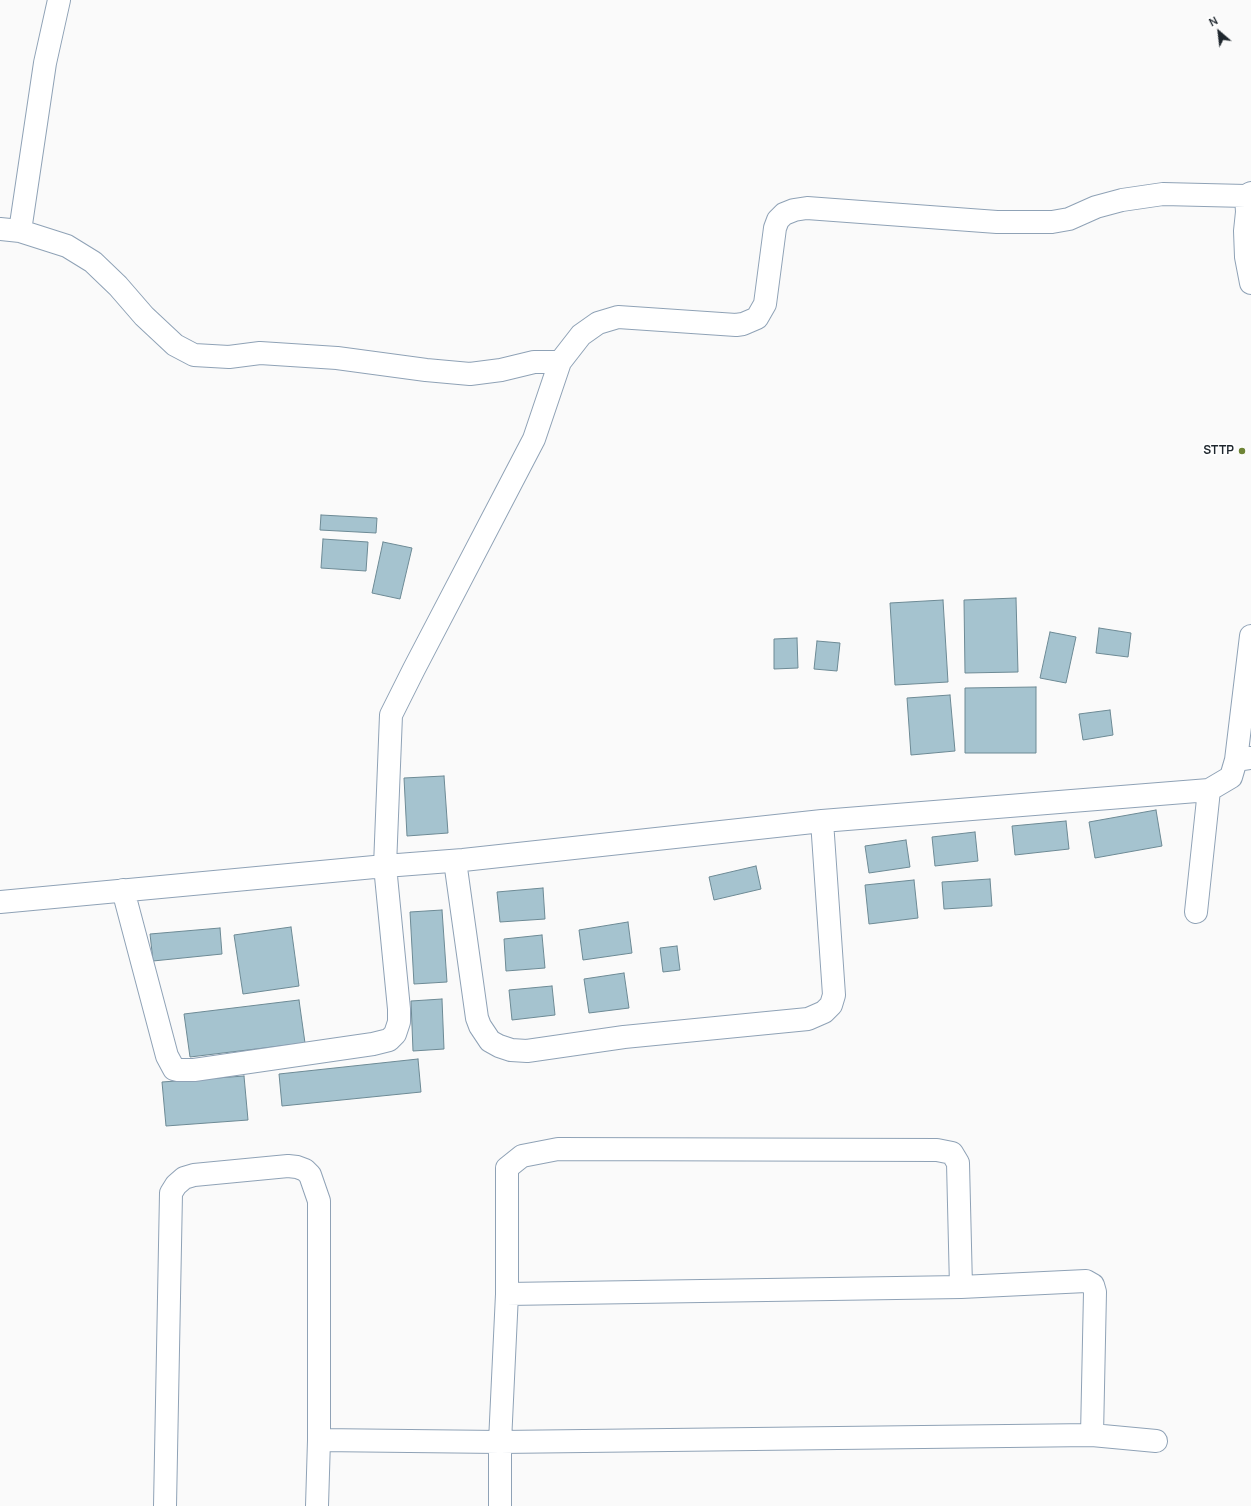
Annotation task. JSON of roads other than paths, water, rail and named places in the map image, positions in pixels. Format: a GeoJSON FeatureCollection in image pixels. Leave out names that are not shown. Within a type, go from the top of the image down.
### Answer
{"type":"FeatureCollection","features":[{"type":"Feature","properties":{"kind":"street"},"geometry":{"type":"LineString","coordinates":[[59,0],[10,230],[67,246],[93,262],[118,286],[144,316],[175,345],[194,355],[229,357],[260,353],[337,358],[426,370],[470,374],[501,370],[534,362],[560,362]]}},
{"type":"Feature","properties":{"kind":"street"},"geometry":{"type":"LineString","coordinates":[[123,890],[167,1056],[174,1069],[189,1070],[372,1044],[389,1040],[392,1037],[397,1029],[399,1009],[385,866],[391,715],[417,662],[534,439],[560,362],[581,334],[598,323],[618,317],[736,325],[743,324],[757,318],[765,304],[775,228],[778,220],[784,214],[794,210],[807,208],[997,222],[1052,222],[1069,219],[1096,207],[1122,200],[1164,194],[1249,194],[1245,230],[1246,257],[1251,283]]}},
{"type":"Feature","properties":{"kind":"street"},"geometry":{"type":"LineString","coordinates":[[0,902],[455,860],[822,821],[1210,790],[1231,777],[1244,759],[1251,636]]}},
{"type":"Feature","properties":{"kind":"street"},"geometry":{"type":"LineString","coordinates":[[1196,912],[1210,790]]}},
{"type":"Feature","properties":{"kind":"street"},"geometry":{"type":"LineString","coordinates":[[455,860],[477,1018],[480,1026],[490,1041],[499,1046],[511,1050],[527,1051],[624,1037],[808,1019],[824,1012],[831,1005],[834,995],[822,821]]}},
{"type":"Feature","properties":{"kind":"street"},"geometry":{"type":"LineString","coordinates":[[500,1506],[500,1442],[507,1294],[507,1168],[522,1156],[558,1149],[938,1150],[952,1154],[958,1163],[961,1287]]}},
{"type":"Feature","properties":{"kind":"street"},"geometry":{"type":"LineString","coordinates":[[165,1506],[171,1192],[184,1178],[194,1175],[288,1166],[297,1167],[310,1175],[319,1201],[319,1440],[317,1506]]}},
{"type":"Feature","properties":{"kind":"street"},"geometry":{"type":"LineString","coordinates":[[507,1294],[961,1287],[1086,1281],[1093,1285],[1095,1292],[1092,1436]]}},
{"type":"Feature","properties":{"kind":"street"},"geometry":{"type":"LineString","coordinates":[[319,1440],[500,1442],[1092,1436],[1156,1441]]}},
{"type":"Feature","properties":{"kind":"place","name":"STTP"},"geometry":{"type":"Point","coordinates":[1242,451]}}]}
